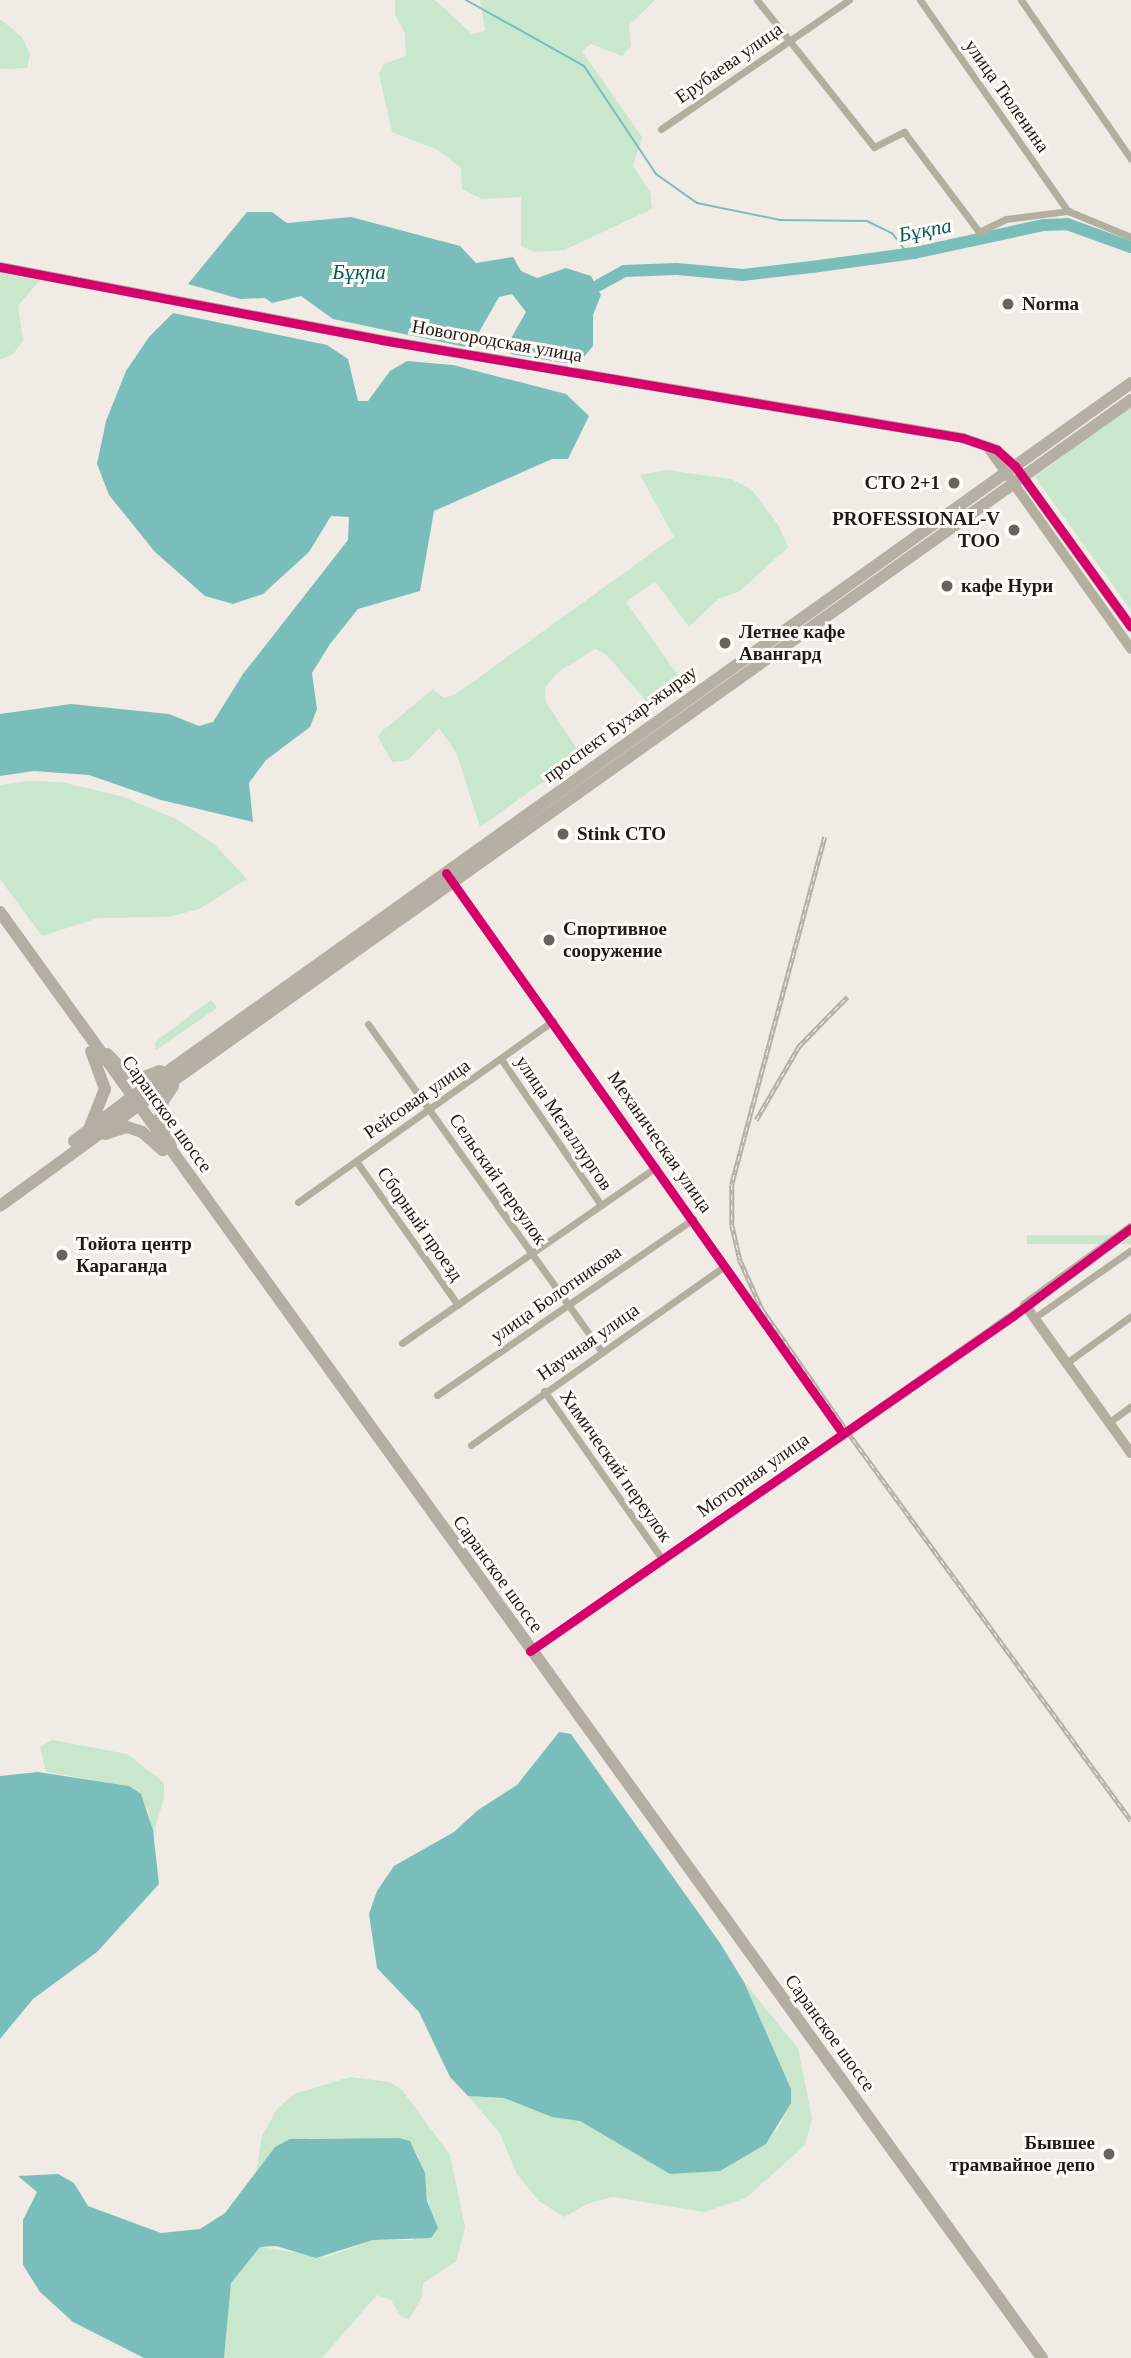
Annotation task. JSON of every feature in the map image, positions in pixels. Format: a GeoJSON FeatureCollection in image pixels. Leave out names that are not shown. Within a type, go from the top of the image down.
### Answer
{"type":"FeatureCollection","features":[{"type":"Feature","properties":{"kind":"highway","name":"Саранское шоссе"},"geometry":{"type":"LineString","coordinates":[[0,912],[177,1163],[1042,2358]]}},
{"type":"Feature","properties":{"kind":"highway"},"geometry":{"type":"LineString","coordinates":[[83,1032],[105,1089],[91,1134]]}},
{"type":"Feature","properties":{"kind":"highway"},"geometry":{"type":"LineString","coordinates":[[0,1206],[135,1101]]}},
{"type":"Feature","properties":{"kind":"highway"},"geometry":{"type":"LineString","coordinates":[[0,1195],[91,1134],[127,1127],[142,1132],[177,1163]]}},
{"type":"Feature","properties":{"kind":"main road","name":"проспект Бухар-жырау"},"geometry":{"type":"LineString","coordinates":[[1015,475],[1131,383]]}},
{"type":"Feature","properties":{"kind":"main road","name":"проспект Бухар-жырау"},"geometry":{"type":"LineString","coordinates":[[135,1101],[1015,475],[1131,400]]}},
{"type":"Feature","properties":{"kind":"main road"},"geometry":{"type":"LineString","coordinates":[[83,1032],[127,1074],[144,1077],[178,1071]]}},
{"type":"Feature","properties":{"kind":"main road"},"geometry":{"type":"LineString","coordinates":[[177,1163],[160,1118],[163,1101],[178,1071]]}},
{"type":"Feature","properties":{"kind":"street"},"geometry":{"type":"LineString","coordinates":[[757,0],[874,147],[904,132],[979,232],[1006,219],[1068,211],[1131,237]]}},
{"type":"Feature","properties":{"kind":"street","name":"Ерубаева улица"},"geometry":{"type":"LineString","coordinates":[[662,129],[849,0]]}},
{"type":"Feature","properties":{"kind":"street","name":"улица Тюленина"},"geometry":{"type":"LineString","coordinates":[[920,0],[1068,211]]}},
{"type":"Feature","properties":{"kind":"street"},"geometry":{"type":"LineString","coordinates":[[1021,0],[1131,159]]}},
{"type":"Feature","properties":{"kind":"street","name":"Новогородская улица"},"geometry":{"type":"LineString","coordinates":[[0,267],[382,340],[963,438],[997,450],[1015,475]]}},
{"type":"Feature","properties":{"kind":"street"},"geometry":{"type":"LineString","coordinates":[[1015,475],[1131,627]]}},
{"type":"Feature","properties":{"kind":"street"},"geometry":{"type":"LineString","coordinates":[[1015,475],[1131,649]]}},
{"type":"Feature","properties":{"kind":"street","name":"Механическая улица"},"geometry":{"type":"LineString","coordinates":[[449,877],[843,1434]]}},
{"type":"Feature","properties":{"kind":"street","name":"Рейсовая улица"},"geometry":{"type":"LineString","coordinates":[[298,1202],[553,1021]]}},
{"type":"Feature","properties":{"kind":"street","name":"Сельский переулок"},"geometry":{"type":"LineString","coordinates":[[368,1024],[602,1352]]}},
{"type":"Feature","properties":{"kind":"street","name":"улица Металлургов"},"geometry":{"type":"LineString","coordinates":[[501,1059],[601,1205]]}},
{"type":"Feature","properties":{"kind":"street","name":"Сборный проезд"},"geometry":{"type":"LineString","coordinates":[[356,1161],[458,1305]]}},
{"type":"Feature","properties":{"kind":"street"},"geometry":{"type":"LineString","coordinates":[[402,1343],[656,1167]]}},
{"type":"Feature","properties":{"kind":"street","name":"улица Болотникова"},"geometry":{"type":"LineString","coordinates":[[437,1395],[693,1219]]}},
{"type":"Feature","properties":{"kind":"street","name":"Моторная улица"},"geometry":{"type":"LineString","coordinates":[[530,1651],[843,1434],[1131,1228]]}},
{"type":"Feature","properties":{"kind":"street"},"geometry":{"type":"LineString","coordinates":[[1034,1318],[1131,1250]]}},
{"type":"Feature","properties":{"kind":"street","name":"Научная улица"},"geometry":{"type":"LineString","coordinates":[[471,1445],[725,1266]]}},
{"type":"Feature","properties":{"kind":"street"},"geometry":{"type":"LineString","coordinates":[[1025,1305],[1131,1452]]}},
{"type":"Feature","properties":{"kind":"street"},"geometry":{"type":"LineString","coordinates":[[1065,1364],[1131,1316]]}},
{"type":"Feature","properties":{"kind":"street","name":"Химический переулок"},"geometry":{"type":"LineString","coordinates":[[544,1391],[662,1559]]}},
{"type":"Feature","properties":{"kind":"street"},"geometry":{"type":"LineString","coordinates":[[1108,1423],[1131,1406]]}},
{"type":"Feature","properties":{"kind":"green space"},"geometry":{"type":"Polygon","coordinates":[[[395,0],[435,0],[472,34],[485,31],[480,0],[655,0],[629,25],[631,46],[622,56],[591,44],[582,51],[642,137],[633,166],[650,192],[652,209],[564,250],[535,252],[521,246],[521,197],[482,199],[462,189],[461,168],[438,150],[392,132],[379,74],[384,64],[406,56],[405,34],[395,14],[395,0]]]}},
{"type":"Feature","properties":{"kind":"green space"},"geometry":{"type":"Polygon","coordinates":[[[0,19],[22,37],[30,54],[27,68],[0,69],[0,19]]]}},
{"type":"Feature","properties":{"kind":"green space"},"geometry":{"type":"Polygon","coordinates":[[[0,273],[40,280],[18,306],[23,341],[13,354],[0,360],[0,273]]]}},
{"type":"Feature","properties":{"kind":"green space"},"geometry":{"type":"Polygon","coordinates":[[[1131,406],[1131,610],[1035,477],[1131,406]]]}},
{"type":"Feature","properties":{"kind":"green space"},"geometry":{"type":"Polygon","coordinates":[[[666,470],[731,479],[751,489],[779,526],[788,547],[740,591],[718,599],[689,627],[655,581],[626,602],[682,681],[650,706],[607,655],[595,649],[558,672],[545,687],[546,702],[581,755],[480,827],[457,754],[439,728],[408,760],[392,762],[378,737],[433,689],[444,698],[456,694],[674,537],[640,475],[666,470]]]}},
{"type":"Feature","properties":{"kind":"green space"},"geometry":{"type":"Polygon","coordinates":[[[29,781],[61,782],[124,797],[176,819],[215,845],[247,879],[199,909],[169,917],[98,918],[42,936],[0,879],[0,785],[29,781]]]}},
{"type":"Feature","properties":{"kind":"green space"},"geometry":{"type":"Polygon","coordinates":[[[211,1000],[217,1008],[156,1050],[155,1042],[211,1000]]]}},
{"type":"Feature","properties":{"kind":"green space"},"geometry":{"type":"Polygon","coordinates":[[[1027,1235],[1131,1235],[1131,1244],[1027,1244],[1027,1235]]]}},
{"type":"Feature","properties":{"kind":"green space"},"geometry":{"type":"Polygon","coordinates":[[[52,1740],[127,1754],[164,1783],[164,1798],[153,1836],[148,1809],[129,1786],[46,1772],[40,1747],[52,1740]]]}},
{"type":"Feature","properties":{"kind":"green space"},"geometry":{"type":"Polygon","coordinates":[[[744,1982],[798,2048],[812,2118],[805,2145],[746,2198],[704,2212],[613,2197],[589,2203],[564,2217],[539,2201],[517,2174],[499,2132],[468,2096],[504,2098],[552,2117],[580,2121],[670,2174],[720,2171],[766,2144],[782,2122],[791,2089],[744,1982]]]}},
{"type":"Feature","properties":{"kind":"green space"},"geometry":{"type":"Polygon","coordinates":[[[350,2077],[390,2082],[402,2090],[450,2155],[465,2227],[456,2262],[423,2283],[422,2297],[409,2319],[401,2317],[391,2300],[377,2295],[322,2358],[224,2358],[231,2283],[260,2247],[327,2257],[373,2240],[413,2240],[432,2218],[419,2158],[410,2141],[400,2138],[308,2138],[266,2159],[256,2174],[262,2136],[277,2109],[294,2094],[350,2077]]]}},
{"type":"Feature","properties":{"kind":"water","name":"Бұқпа"},"geometry":{"type":"Polygon","coordinates":[[[247,212],[272,212],[287,223],[351,217],[460,246],[476,263],[513,257],[521,271],[537,278],[566,268],[591,276],[601,295],[593,315],[593,346],[577,365],[511,354],[506,347],[526,312],[512,294],[499,297],[470,348],[333,319],[301,296],[272,303],[265,298],[240,299],[188,284],[247,212]]]}},
{"type":"Feature","properties":{"kind":"water"},"geometry":{"type":"Polygon","coordinates":[[[173,313],[327,345],[348,359],[358,401],[368,401],[390,371],[407,361],[453,365],[566,394],[589,416],[568,459],[552,459],[434,511],[420,591],[358,609],[330,644],[312,673],[317,709],[310,727],[266,760],[249,783],[253,822],[161,800],[89,775],[34,771],[0,776],[0,714],[71,704],[169,714],[199,726],[213,722],[243,674],[348,540],[349,517],[331,516],[309,552],[263,594],[233,604],[205,596],[155,552],[109,495],[97,464],[106,421],[126,371],[149,337],[173,313]]]}},
{"type":"Feature","properties":{"kind":"water"},"geometry":{"type":"Polygon","coordinates":[[[559,1732],[571,1734],[720,1943],[744,1982],[791,2089],[791,2103],[766,2144],[720,2171],[670,2174],[580,2121],[552,2117],[504,2098],[468,2096],[450,2077],[419,2012],[377,1968],[369,1914],[377,1891],[394,1866],[454,1832],[478,1810],[517,1785],[559,1732]]]}},
{"type":"Feature","properties":{"kind":"water"},"geometry":{"type":"Polygon","coordinates":[[[38,1772],[129,1786],[141,1794],[153,1830],[159,1884],[97,1952],[33,1999],[0,2039],[0,1776],[38,1772]]]}},
{"type":"Feature","properties":{"kind":"water"},"geometry":{"type":"Polygon","coordinates":[[[400,2138],[410,2141],[425,2173],[427,2201],[438,2228],[431,2238],[373,2240],[316,2258],[276,2246],[260,2247],[231,2283],[224,2358],[144,2358],[73,2322],[40,2292],[23,2265],[23,2220],[37,2192],[18,2176],[58,2174],[74,2183],[88,2206],[161,2233],[200,2229],[225,2213],[275,2147],[290,2139],[400,2138]]]}},
{"type":"Feature","properties":{"kind":"waterway"},"geometry":{"type":"LineString","coordinates":[[466,0],[584,66],[656,174],[697,203],[780,220],[867,221],[892,233],[907,253]]}},
{"type":"Feature","properties":{"kind":"waterway","name":"Бұқпа"},"geometry":{"type":"LineString","coordinates":[[599,285],[624,271],[677,269],[743,275],[812,267],[914,253],[1044,225],[1067,224],[1131,247]]}},
{"type":"Feature","properties":{"kind":"railway"},"geometry":{"type":"LineString","coordinates":[[825,837],[732,1185],[732,1225],[740,1260],[762,1309],[847,1431],[1131,1820]]}},
{"type":"Feature","properties":{"kind":"railway"},"geometry":{"type":"LineString","coordinates":[[756,1120],[799,1046],[847,997]]}},
{"type":"Feature","properties":{"kind":"cycle path"},"geometry":{"type":"LineString","coordinates":[[0,267],[382,340],[963,438],[997,450],[1015,466],[1131,627]]}},
{"type":"Feature","properties":{"kind":"cycle path"},"geometry":{"type":"LineString","coordinates":[[446,873],[843,1434]]}},
{"type":"Feature","properties":{"kind":"cycle path"},"geometry":{"type":"LineString","coordinates":[[530,1651],[1013,1316],[1131,1228]]}},
{"type":"Feature","properties":{"kind":"place","name":"Norma"},"geometry":{"type":"Point","coordinates":[1008,304]}},
{"type":"Feature","properties":{"kind":"place","name":"СТО 2+1"},"geometry":{"type":"Point","coordinates":[954,483]}},
{"type":"Feature","properties":{"kind":"place","name":"PROFESSIONAL-V ТОО"},"geometry":{"type":"Point","coordinates":[1014,530]}},
{"type":"Feature","properties":{"kind":"place","name":"кафе Нури"},"geometry":{"type":"Point","coordinates":[947,586]}},
{"type":"Feature","properties":{"kind":"place","name":"Летнее кафе Авангард"},"geometry":{"type":"Point","coordinates":[725,643]}},
{"type":"Feature","properties":{"kind":"place","name":"Stink СТО"},"geometry":{"type":"Point","coordinates":[563,834]}},
{"type":"Feature","properties":{"kind":"place","name":"Спортивное сооружение"},"geometry":{"type":"Point","coordinates":[549,940]}},
{"type":"Feature","properties":{"kind":"place","name":"Тойота центр Караганда"},"geometry":{"type":"Point","coordinates":[62,1255]}},
{"type":"Feature","properties":{"kind":"place","name":"Бывшее трамвайное депо"},"geometry":{"type":"Point","coordinates":[1109,2154]}}]}
